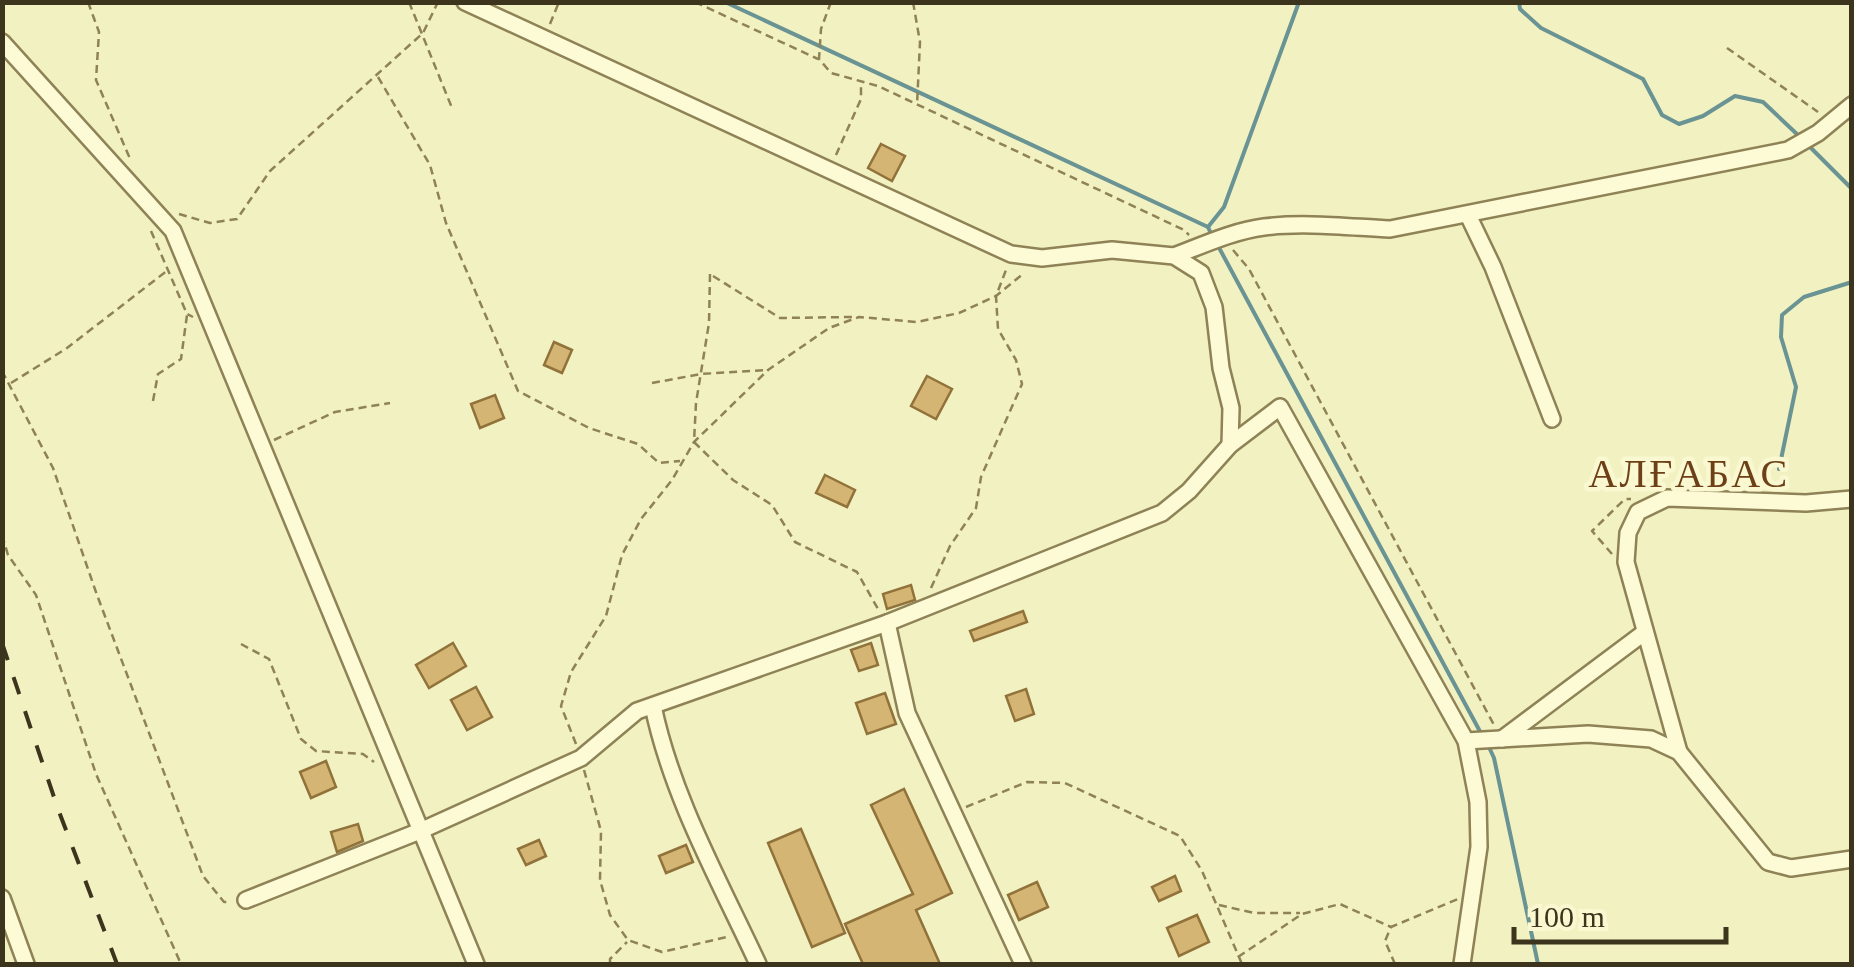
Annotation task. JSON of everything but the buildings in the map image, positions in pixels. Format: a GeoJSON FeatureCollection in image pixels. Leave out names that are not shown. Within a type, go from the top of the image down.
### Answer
{"type":"FeatureCollection","features":[{"type":"Feature","properties":{"kind":"street"},"geometry":{"type":"LineString","coordinates":[[465,2],[1011,254],[1042,258],[1112,250],[1174,256],[1262,228],[1325,225],[1390,229],[1468,215],[1788,150],[1818,133],[1852,105]]}},
{"type":"Feature","properties":{"kind":"street"},"geometry":{"type":"LineString","coordinates":[[2,42],[174,231],[476,964]]}},
{"type":"Feature","properties":{"kind":"street"},"geometry":{"type":"LineString","coordinates":[[1468,215],[1552,419]]}},
{"type":"Feature","properties":{"kind":"street"},"geometry":{"type":"LineString","coordinates":[[1174,256],[1201,273],[1214,307],[1221,368],[1232,408],[1230,446]]}},
{"type":"Feature","properties":{"kind":"street"},"geometry":{"type":"LineString","coordinates":[[246,900],[420,831],[581,758],[637,711],[886,623],[1162,513],[1190,491],[1230,446],[1280,407],[1466,741],[1478,802],[1479,847],[1462,964]]}},
{"type":"Feature","properties":{"kind":"street"},"geometry":{"type":"LineString","coordinates":[[1852,498],[1806,503],[1667,498],[1638,512],[1628,533],[1626,562],[1679,752],[1768,862],[1791,868],[1852,859]]}},
{"type":"Feature","properties":{"kind":"street"},"geometry":{"type":"LineString","coordinates":[[886,623],[907,713],[1023,964]]}},
{"type":"Feature","properties":{"kind":"street"},"geometry":{"type":"LineString","coordinates":[[1502,739],[1646,632]]}},
{"type":"Feature","properties":{"kind":"street"},"geometry":{"type":"LineString","coordinates":[[653,706],[676,787],[758,964]]}},
{"type":"Feature","properties":{"kind":"street"},"geometry":{"type":"LineString","coordinates":[[1466,741],[1588,734],[1652,739],[1679,752]]}},
{"type":"Feature","properties":{"kind":"street"},"geometry":{"type":"LineString","coordinates":[[2,898],[26,964]]}},
{"type":"Feature","properties":{"kind":"path"},"geometry":{"type":"LineString","coordinates":[[88,2],[98,32],[96,80],[134,170]]}},
{"type":"Feature","properties":{"kind":"path"},"geometry":{"type":"LineString","coordinates":[[409,2],[452,108]]}},
{"type":"Feature","properties":{"kind":"path"},"geometry":{"type":"LineString","coordinates":[[180,214],[210,223],[237,219],[270,171],[422,33],[438,2]]}},
{"type":"Feature","properties":{"kind":"path"},"geometry":{"type":"LineString","coordinates":[[552,2],[556,11]]}},
{"type":"Feature","properties":{"kind":"path"},"geometry":{"type":"LineString","coordinates":[[544,39],[559,2]]}},
{"type":"Feature","properties":{"kind":"path"},"geometry":{"type":"LineString","coordinates":[[696,2],[819,59],[831,72],[878,86],[1184,230],[1202,246]]}},
{"type":"Feature","properties":{"kind":"path"},"geometry":{"type":"LineString","coordinates":[[819,59],[821,29],[831,2]]}},
{"type":"Feature","properties":{"kind":"path"},"geometry":{"type":"LineString","coordinates":[[913,2],[920,42],[917,105]]}},
{"type":"Feature","properties":{"kind":"path"},"geometry":{"type":"LineString","coordinates":[[1727,48],[1832,121]]}},
{"type":"Feature","properties":{"kind":"path"},"geometry":{"type":"LineString","coordinates":[[377,76],[430,165],[446,223],[518,391],[589,428],[638,444],[659,463],[683,460]]}},
{"type":"Feature","properties":{"kind":"path"},"geometry":{"type":"LineString","coordinates":[[829,170],[861,99],[862,82]]}},
{"type":"Feature","properties":{"kind":"path"},"geometry":{"type":"LineString","coordinates":[[146,218],[187,314],[181,360],[158,374],[153,400]]}},
{"type":"Feature","properties":{"kind":"path"},"geometry":{"type":"LineString","coordinates":[[1224,237],[1248,269],[1502,739]]}},
{"type":"Feature","properties":{"kind":"path"},"geometry":{"type":"LineString","coordinates":[[922,609],[950,546],[976,508],[980,477],[1022,384],[1016,360],[998,329],[996,296],[1011,254]]}},
{"type":"Feature","properties":{"kind":"path"},"geometry":{"type":"LineString","coordinates":[[694,442],[710,323],[710,274],[780,318],[917,322],[959,313],[996,296],[1042,258]]}},
{"type":"Feature","properties":{"kind":"path"},"geometry":{"type":"LineString","coordinates":[[10,384],[67,348],[168,270]]}},
{"type":"Feature","properties":{"kind":"path"},"geometry":{"type":"LineString","coordinates":[[187,314],[214,330]]}},
{"type":"Feature","properties":{"kind":"path"},"geometry":{"type":"LineString","coordinates":[[743,933],[662,952],[628,940],[610,915],[600,880],[601,830],[581,758],[561,706],[571,672],[606,616],[622,555],[641,519],[672,480],[694,442],[768,370],[829,328],[859,318]]}},
{"type":"Feature","properties":{"kind":"path"},"geometry":{"type":"LineString","coordinates":[[2,370],[54,468],[97,596],[203,876],[224,902],[246,900]]}},
{"type":"Feature","properties":{"kind":"path"},"geometry":{"type":"LineString","coordinates":[[652,383],[701,374],[768,370]]}},
{"type":"Feature","properties":{"kind":"path"},"geometry":{"type":"LineString","coordinates":[[262,446],[335,412],[390,403]]}},
{"type":"Feature","properties":{"kind":"path"},"geometry":{"type":"LineString","coordinates":[[694,442],[733,480],[772,505],[796,542],[856,572],[886,623]]}},
{"type":"Feature","properties":{"kind":"path"},"geometry":{"type":"LineString","coordinates":[[2,535],[8,555],[36,596],[96,774],[181,964]]}},
{"type":"Feature","properties":{"kind":"path"},"geometry":{"type":"LineString","coordinates":[[241,644],[269,659],[302,739],[316,751],[363,754],[397,776]]}},
{"type":"Feature","properties":{"kind":"path"},"geometry":{"type":"LineString","coordinates":[[953,813],[1027,782],[1065,783],[1180,836],[1202,870],[1242,964]]}},
{"type":"Feature","properties":{"kind":"path"},"geometry":{"type":"LineString","coordinates":[[1395,964],[1385,941],[1390,927],[1473,892]]}},
{"type":"Feature","properties":{"kind":"path"},"geometry":{"type":"LineString","coordinates":[[1216,905],[1254,912],[1302,914],[1340,904],[1390,927]]}},
{"type":"Feature","properties":{"kind":"path"},"geometry":{"type":"LineString","coordinates":[[1238,957],[1302,914]]}},
{"type":"Feature","properties":{"kind":"path"},"geometry":{"type":"LineString","coordinates":[[610,964],[628,940]]}},
{"type":"Feature","properties":{"kind":"waterway"},"geometry":{"type":"LineString","coordinates":[[725,2],[1208,227],[1212,236]]}},
{"type":"Feature","properties":{"kind":"waterway"},"geometry":{"type":"LineString","coordinates":[[1208,227],[1224,207],[1299,2]]}},
{"type":"Feature","properties":{"kind":"waterway"},"geometry":{"type":"LineString","coordinates":[[1519,2],[1520,9],[1541,28],[1643,79],[1662,115],[1679,124],[1703,116],[1735,96],[1763,102],[1799,136]]}},
{"type":"Feature","properties":{"kind":"waterway"},"geometry":{"type":"LineString","coordinates":[[1809,146],[1852,189]]}},
{"type":"Feature","properties":{"kind":"waterway"},"geometry":{"type":"LineString","coordinates":[[1217,244],[1483,737]]}},
{"type":"Feature","properties":{"kind":"waterway"},"geometry":{"type":"LineString","coordinates":[[1779,469],[1796,387],[1781,337],[1782,315],[1804,297],[1852,282]]}},
{"type":"Feature","properties":{"kind":"waterway"},"geometry":{"type":"LineString","coordinates":[[1488,745],[1538,964]]}},
{"type":"Feature","properties":{"kind":"railway"},"geometry":{"type":"LineString","coordinates":[[2,643],[58,809],[117,964]]}},
{"type":"Feature","properties":{"kind":"district","name":"АЛҒАБАС"},"geometry":{"type":"Point","coordinates":[1689,473]}}]}
